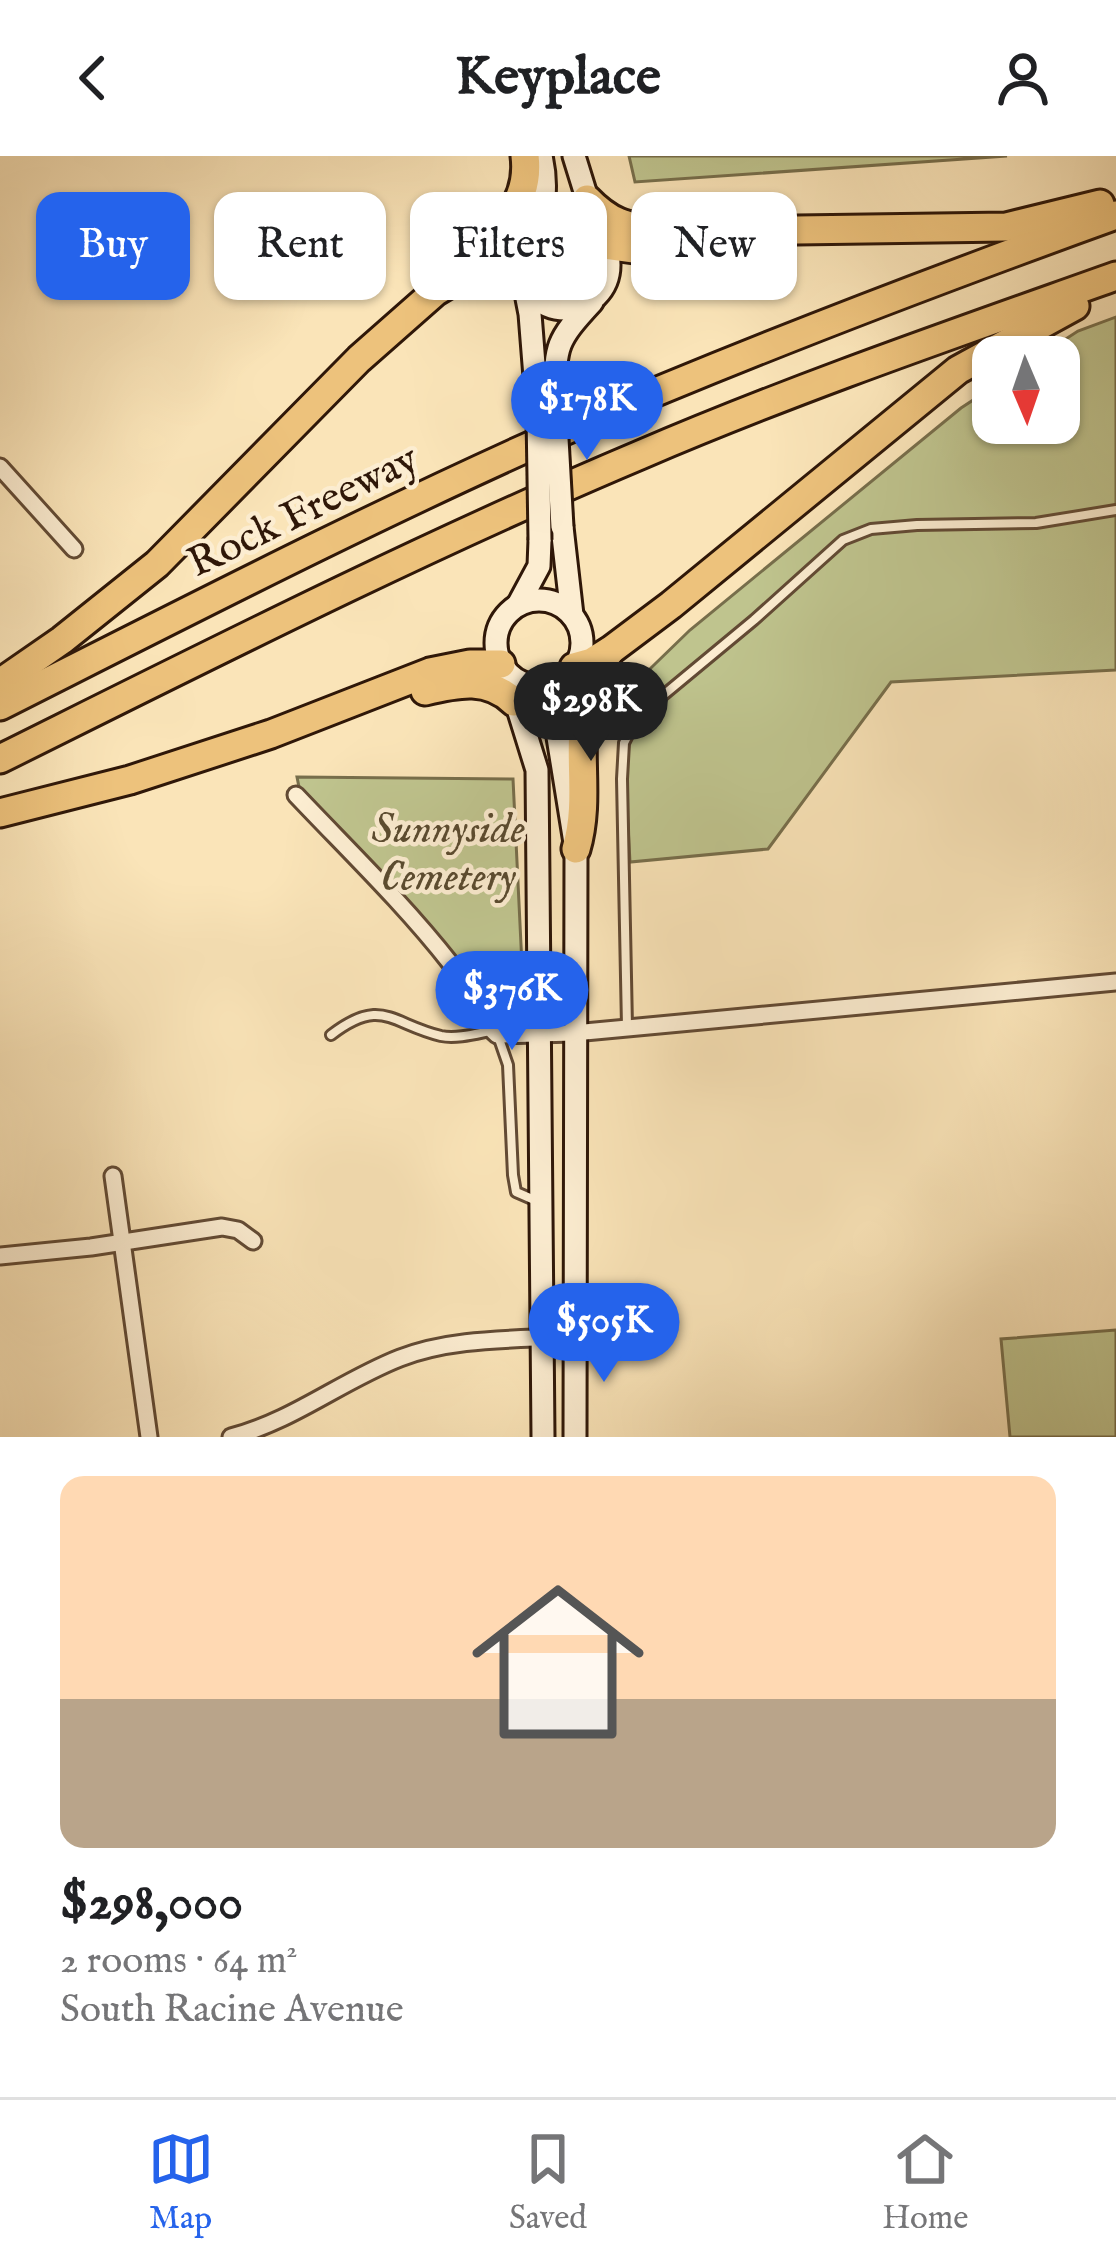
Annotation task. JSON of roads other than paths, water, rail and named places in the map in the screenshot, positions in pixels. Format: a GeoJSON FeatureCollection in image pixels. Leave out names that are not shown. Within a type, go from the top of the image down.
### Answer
{"type":"FeatureCollection","features":[{"type":"Feature","properties":{"kind":"highway"},"geometry":{"type":"LineString","coordinates":[[359,359],[388,324],[481,246],[517,208],[525,182],[525,156]]}},
{"type":"Feature","properties":{"kind":"highway"},"geometry":{"type":"LineString","coordinates":[[607,218],[658,232],[1006,227],[1116,200]]}},
{"type":"Feature","properties":{"kind":"highway","name":"Rock Freeway"},"geometry":{"type":"LineString","coordinates":[[0,706],[392,510],[569,429],[853,312],[1116,215]]}},
{"type":"Feature","properties":{"kind":"highway"},"geometry":{"type":"LineString","coordinates":[[607,241],[649,251],[835,232]]}},
{"type":"Feature","properties":{"kind":"highway"},"geometry":{"type":"LineString","coordinates":[[0,759],[420,552],[639,455],[811,385],[1116,277]]}},
{"type":"Feature","properties":{"kind":"highway"},"geometry":{"type":"LineString","coordinates":[[570,671],[611,650],[671,604],[958,370],[1065,310],[1116,288]]}},
{"type":"Feature","properties":{"kind":"highway"},"geometry":{"type":"LineString","coordinates":[[0,683],[157,564],[359,359],[426,300]]}},
{"type":"Feature","properties":{"kind":"highway"},"geometry":{"type":"LineString","coordinates":[[576,849],[582,830],[583,710],[590,682],[611,650]]}},
{"type":"Feature","properties":{"kind":"highway"},"geometry":{"type":"LineString","coordinates":[[271,734],[430,672],[470,664],[503,667]]}},
{"type":"Feature","properties":{"kind":"highway"},"geometry":{"type":"LineString","coordinates":[[0,813],[130,780],[431,689],[475,684],[500,689],[514,703]]}},
{"type":"Feature","properties":{"kind":"main road"},"geometry":{"type":"LineString","coordinates":[[542,156],[544,192]]}},
{"type":"Feature","properties":{"kind":"main road"},"geometry":{"type":"LineString","coordinates":[[574,156],[585,192]]}},
{"type":"Feature","properties":{"kind":"main road"},"geometry":{"type":"LineString","coordinates":[[527,300],[572,615],[582,640],[558,700],[557,731],[576,849],[575,1437]]}},
{"type":"Feature","properties":{"kind":"main road"},"geometry":{"type":"LineString","coordinates":[[539,300],[558,309],[592,300]]}},
{"type":"Feature","properties":{"kind":"main road"},"geometry":{"type":"LineString","coordinates":[[518,605],[539,566],[546,409],[556,350],[594,300]]}},
{"type":"Feature","properties":{"kind":"main road"},"geometry":{"type":"LineString","coordinates":[[543,1437],[537,770],[496,651],[496,637],[507,613],[532,600],[547,600],[572,615]]}},
{"type":"Feature","properties":{"kind":"main road"},"geometry":{"type":"LineString","coordinates":[[503,667],[514,678],[535,685],[546,685],[570,671]]}},
{"type":"Feature","properties":{"kind":"street"},"geometry":{"type":"LineString","coordinates":[[0,467],[74,549]]}},
{"type":"Feature","properties":{"kind":"street"},"geometry":{"type":"LineString","coordinates":[[296,795],[448,960],[494,1033],[574,1033],[1116,982]]}},
{"type":"Feature","properties":{"kind":"street"},"geometry":{"type":"LineString","coordinates":[[112,1176],[148,1437]]}},
{"type":"Feature","properties":{"kind":"street"},"geometry":{"type":"LineString","coordinates":[[0,1256],[222,1227],[238,1230],[253,1241]]}},
{"type":"Feature","properties":{"kind":"street"},"geometry":{"type":"LineString","coordinates":[[231,1437],[274,1424],[405,1357],[451,1345],[575,1336]]}},
{"type":"Feature","properties":{"kind":"lane"},"geometry":{"type":"LineString","coordinates":[[627,1028],[622,778],[624,743],[637,717],[843,540],[872,529],[1036,523],[1116,510]]}},
{"type":"Feature","properties":{"kind":"lane"},"geometry":{"type":"LineString","coordinates":[[331,1035],[371,1014],[401,1019],[444,1037],[494,1033],[508,1065],[516,1192],[542,1203]]}},
{"type":"Feature","properties":{"kind":"park label","name":"Sunnyside Cemetery"},"geometry":{"type":"Point","coordinates":[448,851]}}]}
